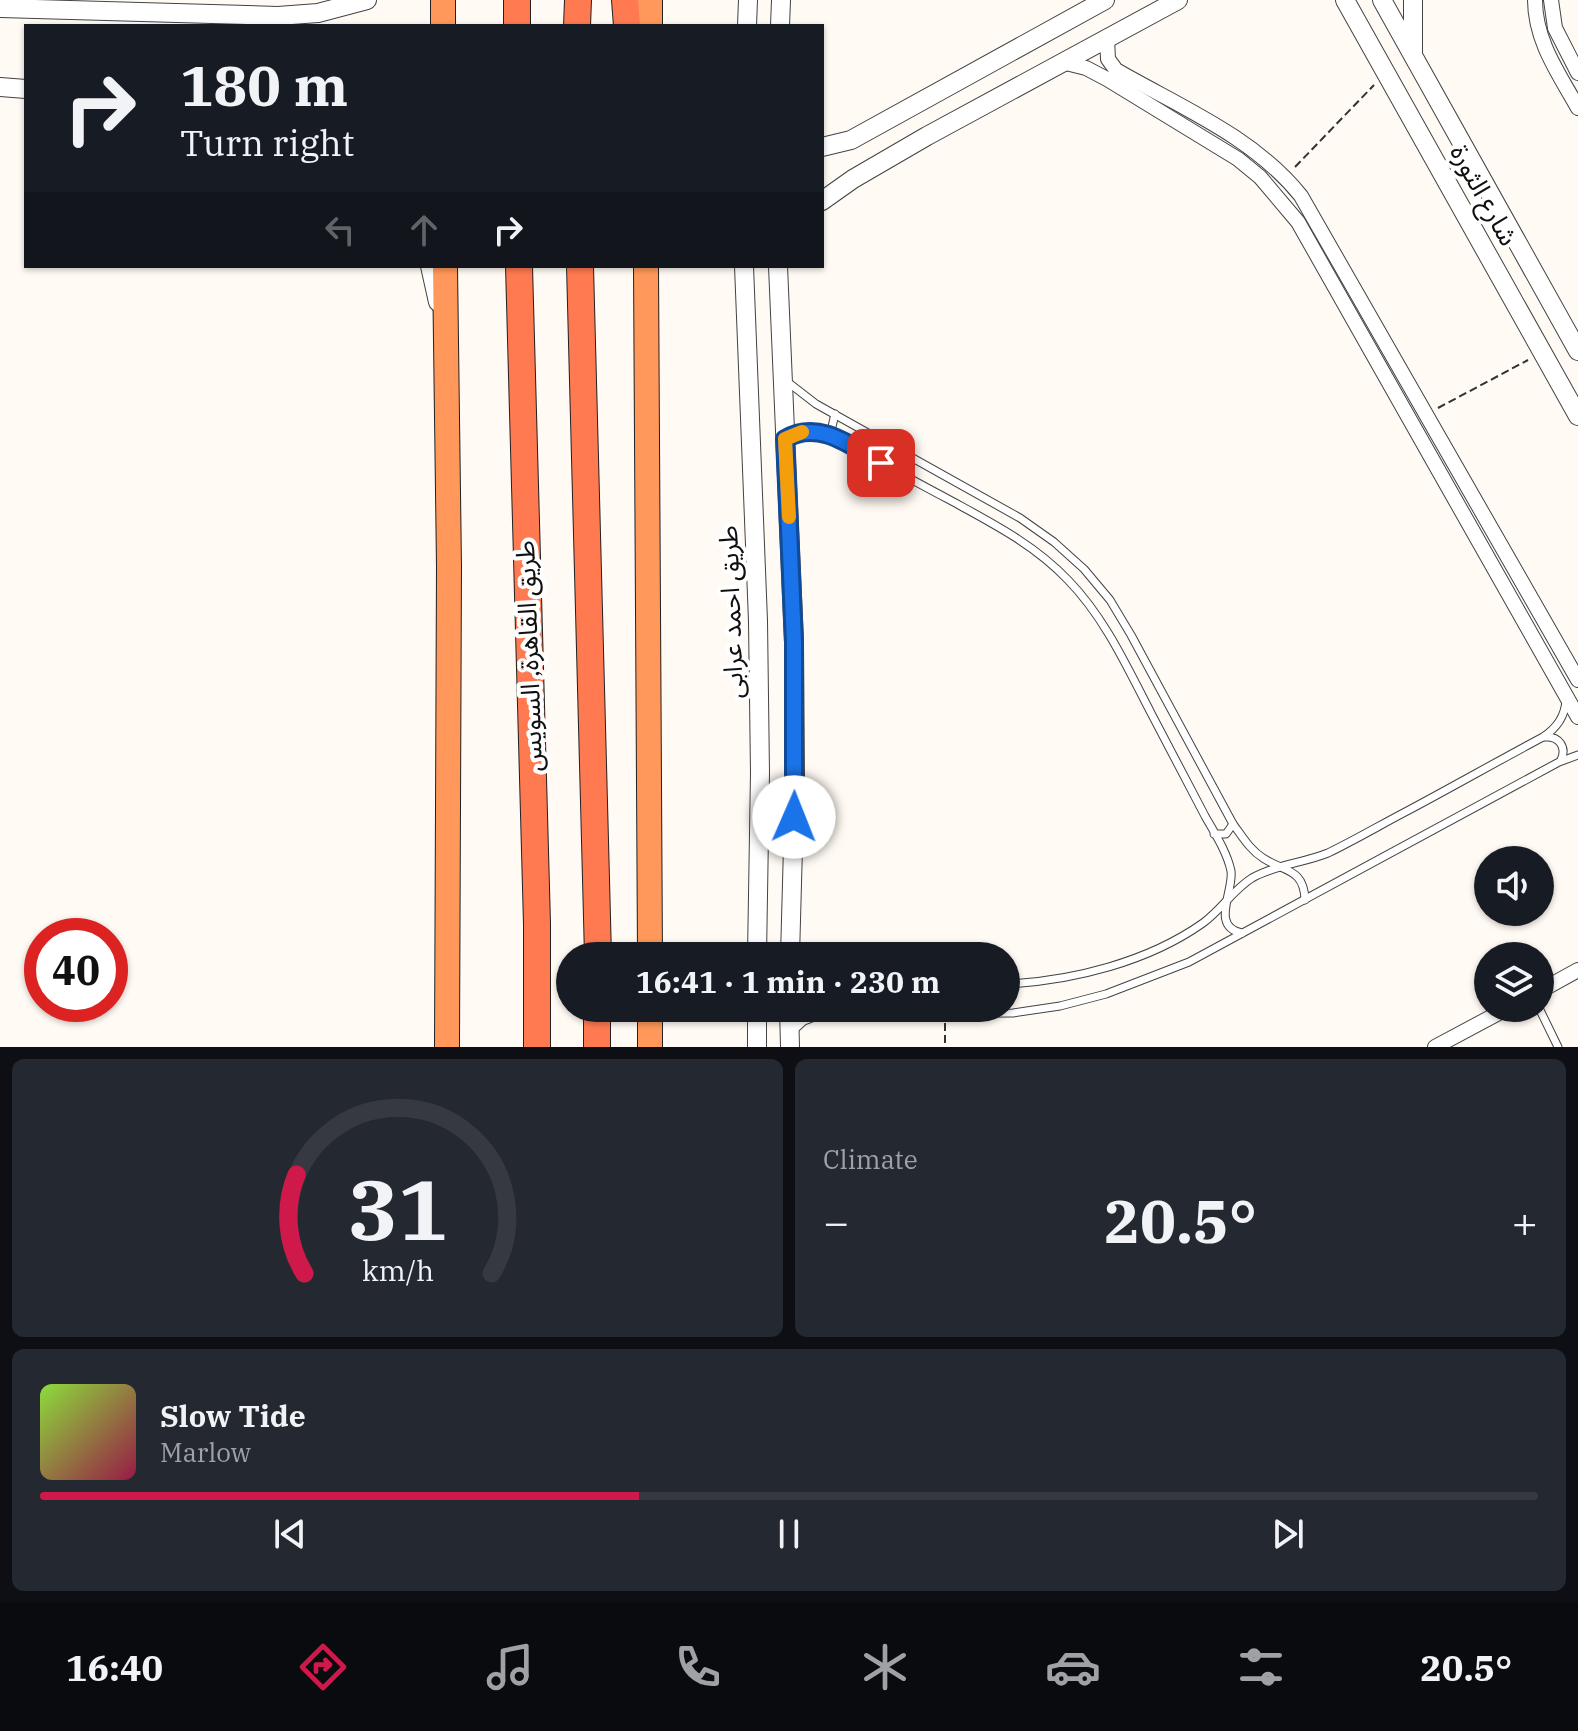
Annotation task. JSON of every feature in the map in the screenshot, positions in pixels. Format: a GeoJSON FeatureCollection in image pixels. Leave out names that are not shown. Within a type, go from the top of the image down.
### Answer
{"type":"FeatureCollection","features":[{"type":"Feature","properties":{"kind":"highway"},"geometry":{"type":"LineString","coordinates":[[443,0],[443,24]]}},
{"type":"Feature","properties":{"kind":"highway"},"geometry":{"type":"LineString","coordinates":[[517,0],[517,24]]}},
{"type":"Feature","properties":{"kind":"highway"},"geometry":{"type":"LineString","coordinates":[[577,24],[578,0]]}},
{"type":"Feature","properties":{"kind":"highway"},"geometry":{"type":"LineString","coordinates":[[625,0],[627,24]]}},
{"type":"Feature","properties":{"kind":"highway"},"geometry":{"type":"LineString","coordinates":[[650,0],[650,24]]}},
{"type":"Feature","properties":{"kind":"highway"},"geometry":{"type":"LineString","coordinates":[[445,268],[449,567],[447,1047]]}},
{"type":"Feature","properties":{"kind":"highway","name":"طريق القاهرة, السويس"},"geometry":{"type":"LineString","coordinates":[[519,268],[537,924],[537,1047]]}},
{"type":"Feature","properties":{"kind":"highway"},"geometry":{"type":"LineString","coordinates":[[580,268],[598,942]]}},
{"type":"Feature","properties":{"kind":"highway"},"geometry":{"type":"LineString","coordinates":[[646,268],[650,942]]}},
{"type":"Feature","properties":{"kind":"highway"},"geometry":{"type":"LineString","coordinates":[[597,1022],[597,1047]]}},
{"type":"Feature","properties":{"kind":"highway"},"geometry":{"type":"LineString","coordinates":[[650,1022],[650,1047]]}},
{"type":"Feature","properties":{"kind":"street"},"geometry":{"type":"LineString","coordinates":[[0,8],[45,5],[176,20],[298,15],[337,9],[367,0]]}},
{"type":"Feature","properties":{"kind":"street"},"geometry":{"type":"LineString","coordinates":[[747,24],[748,0]]}},
{"type":"Feature","properties":{"kind":"street"},"geometry":{"type":"LineString","coordinates":[[780,24],[781,0]]}},
{"type":"Feature","properties":{"kind":"street"},"geometry":{"type":"LineString","coordinates":[[824,147],[851,140],[1105,0]]}},
{"type":"Feature","properties":{"kind":"street"},"geometry":{"type":"LineString","coordinates":[[824,200],[927,136],[1178,0]]}},
{"type":"Feature","properties":{"kind":"street","name":"شارع الثورة"},"geometry":{"type":"LineString","coordinates":[[1345,0],[1578,416]]}},
{"type":"Feature","properties":{"kind":"street","name":"شارع الثورة"},"geometry":{"type":"LineString","coordinates":[[1382,0],[1578,351]]}},
{"type":"Feature","properties":{"kind":"street"},"geometry":{"type":"LineString","coordinates":[[1413,0],[1413,55]]}},
{"type":"Feature","properties":{"kind":"street"},"geometry":{"type":"LineString","coordinates":[[1535,0],[1540,38],[1578,108]]}},
{"type":"Feature","properties":{"kind":"street"},"geometry":{"type":"LineString","coordinates":[[1551,0],[1555,28],[1578,73]]}},
{"type":"Feature","properties":{"kind":"street"},"geometry":{"type":"LineString","coordinates":[[1107,39],[1106,52],[1116,70],[1243,142],[1286,177],[1313,216],[1578,680]]}},
{"type":"Feature","properties":{"kind":"street"},"geometry":{"type":"LineString","coordinates":[[1066,63],[1086,68],[1107,79],[1238,159],[1279,198],[1298,222],[1578,717]]}},
{"type":"Feature","properties":{"kind":"street"},"geometry":{"type":"LineString","coordinates":[[0,87],[24,89]]}},
{"type":"Feature","properties":{"kind":"street"},"geometry":{"type":"LineString","coordinates":[[911,108],[927,136]]}},
{"type":"Feature","properties":{"kind":"street"},"geometry":{"type":"LineString","coordinates":[[430,268],[445,344]]}},
{"type":"Feature","properties":{"kind":"street","name":"طريق احمد عرابى"},"geometry":{"type":"LineString","coordinates":[[744,268],[759,710],[757,942]]}},
{"type":"Feature","properties":{"kind":"street"},"geometry":{"type":"LineString","coordinates":[[778,268],[795,710],[790,942]]}},
{"type":"Feature","properties":{"kind":"street"},"geometry":{"type":"LineString","coordinates":[[1537,344],[1561,320]]}},
{"type":"Feature","properties":{"kind":"street"},"geometry":{"type":"LineString","coordinates":[[759,710],[795,710]]}},
{"type":"Feature","properties":{"kind":"street"},"geometry":{"type":"LineString","coordinates":[[1554,983],[1578,970]]}},
{"type":"Feature","properties":{"kind":"street"},"geometry":{"type":"LineString","coordinates":[[757,1022],[757,1047]]}},
{"type":"Feature","properties":{"kind":"street"},"geometry":{"type":"LineString","coordinates":[[1435,1047],[1482,1022]]}},
{"type":"Feature","properties":{"kind":"lane"},"geometry":{"type":"LineString","coordinates":[[783,378],[816,404],[1020,518],[1054,542],[1084,569],[1110,600],[1131,635],[1233,824],[1262,858],[1299,878],[1305,890],[1305,900]]}},
{"type":"Feature","properties":{"kind":"lane"},"geometry":{"type":"LineString","coordinates":[[830,435],[835,414]]}},
{"type":"Feature","properties":{"kind":"lane"},"geometry":{"type":"LineString","coordinates":[[785,439],[806,431],[830,435],[1007,531],[1039,553],[1067,579],[1092,609],[1113,642],[1214,834],[1231,870],[1231,886],[1224,913],[1228,924],[1236,932],[1243,933]]}},
{"type":"Feature","properties":{"kind":"lane"},"geometry":{"type":"LineString","coordinates":[[1020,982],[1056,978],[1143,955],[1204,923],[1254,877],[1315,858],[1346,844],[1543,737],[1562,717],[1566,696]]}},
{"type":"Feature","properties":{"kind":"lane"},"geometry":{"type":"LineString","coordinates":[[1543,737],[1553,737],[1561,743],[1564,752],[1559,762]]}},
{"type":"Feature","properties":{"kind":"lane"},"geometry":{"type":"LineString","coordinates":[[1020,1012],[1106,994],[1189,962],[1559,762],[1578,755]]}},
{"type":"Feature","properties":{"kind":"lane"},"geometry":{"type":"LineString","coordinates":[[1214,834],[1226,834],[1233,824]]}},
{"type":"Feature","properties":{"kind":"lane"},"geometry":{"type":"LineString","coordinates":[[790,1041],[803,1022]]}},
{"type":"Feature","properties":{"kind":"lane"},"geometry":{"type":"LineString","coordinates":[[1546,1022],[1558,1047]]}},
{"type":"Feature","properties":{"kind":"path"},"geometry":{"type":"LineString","coordinates":[[1286,177],[1385,72]]}},
{"type":"Feature","properties":{"kind":"path"},"geometry":{"type":"LineString","coordinates":[[1427,415],[1537,344]]}},
{"type":"Feature","properties":{"kind":"path"},"geometry":{"type":"LineString","coordinates":[[945,1022],[945,1047]]}},
{"type":"Feature","properties":{"kind":"slow traffic"},"geometry":{"type":"LineString","coordinates":[[789,517],[785,439],[802,432]]}},
{"type":"Feature","properties":{"kind":"route"},"geometry":{"type":"LineString","coordinates":[[794,817],[794,642],[785,439],[794,433],[819,431],[881,463]]}}]}
